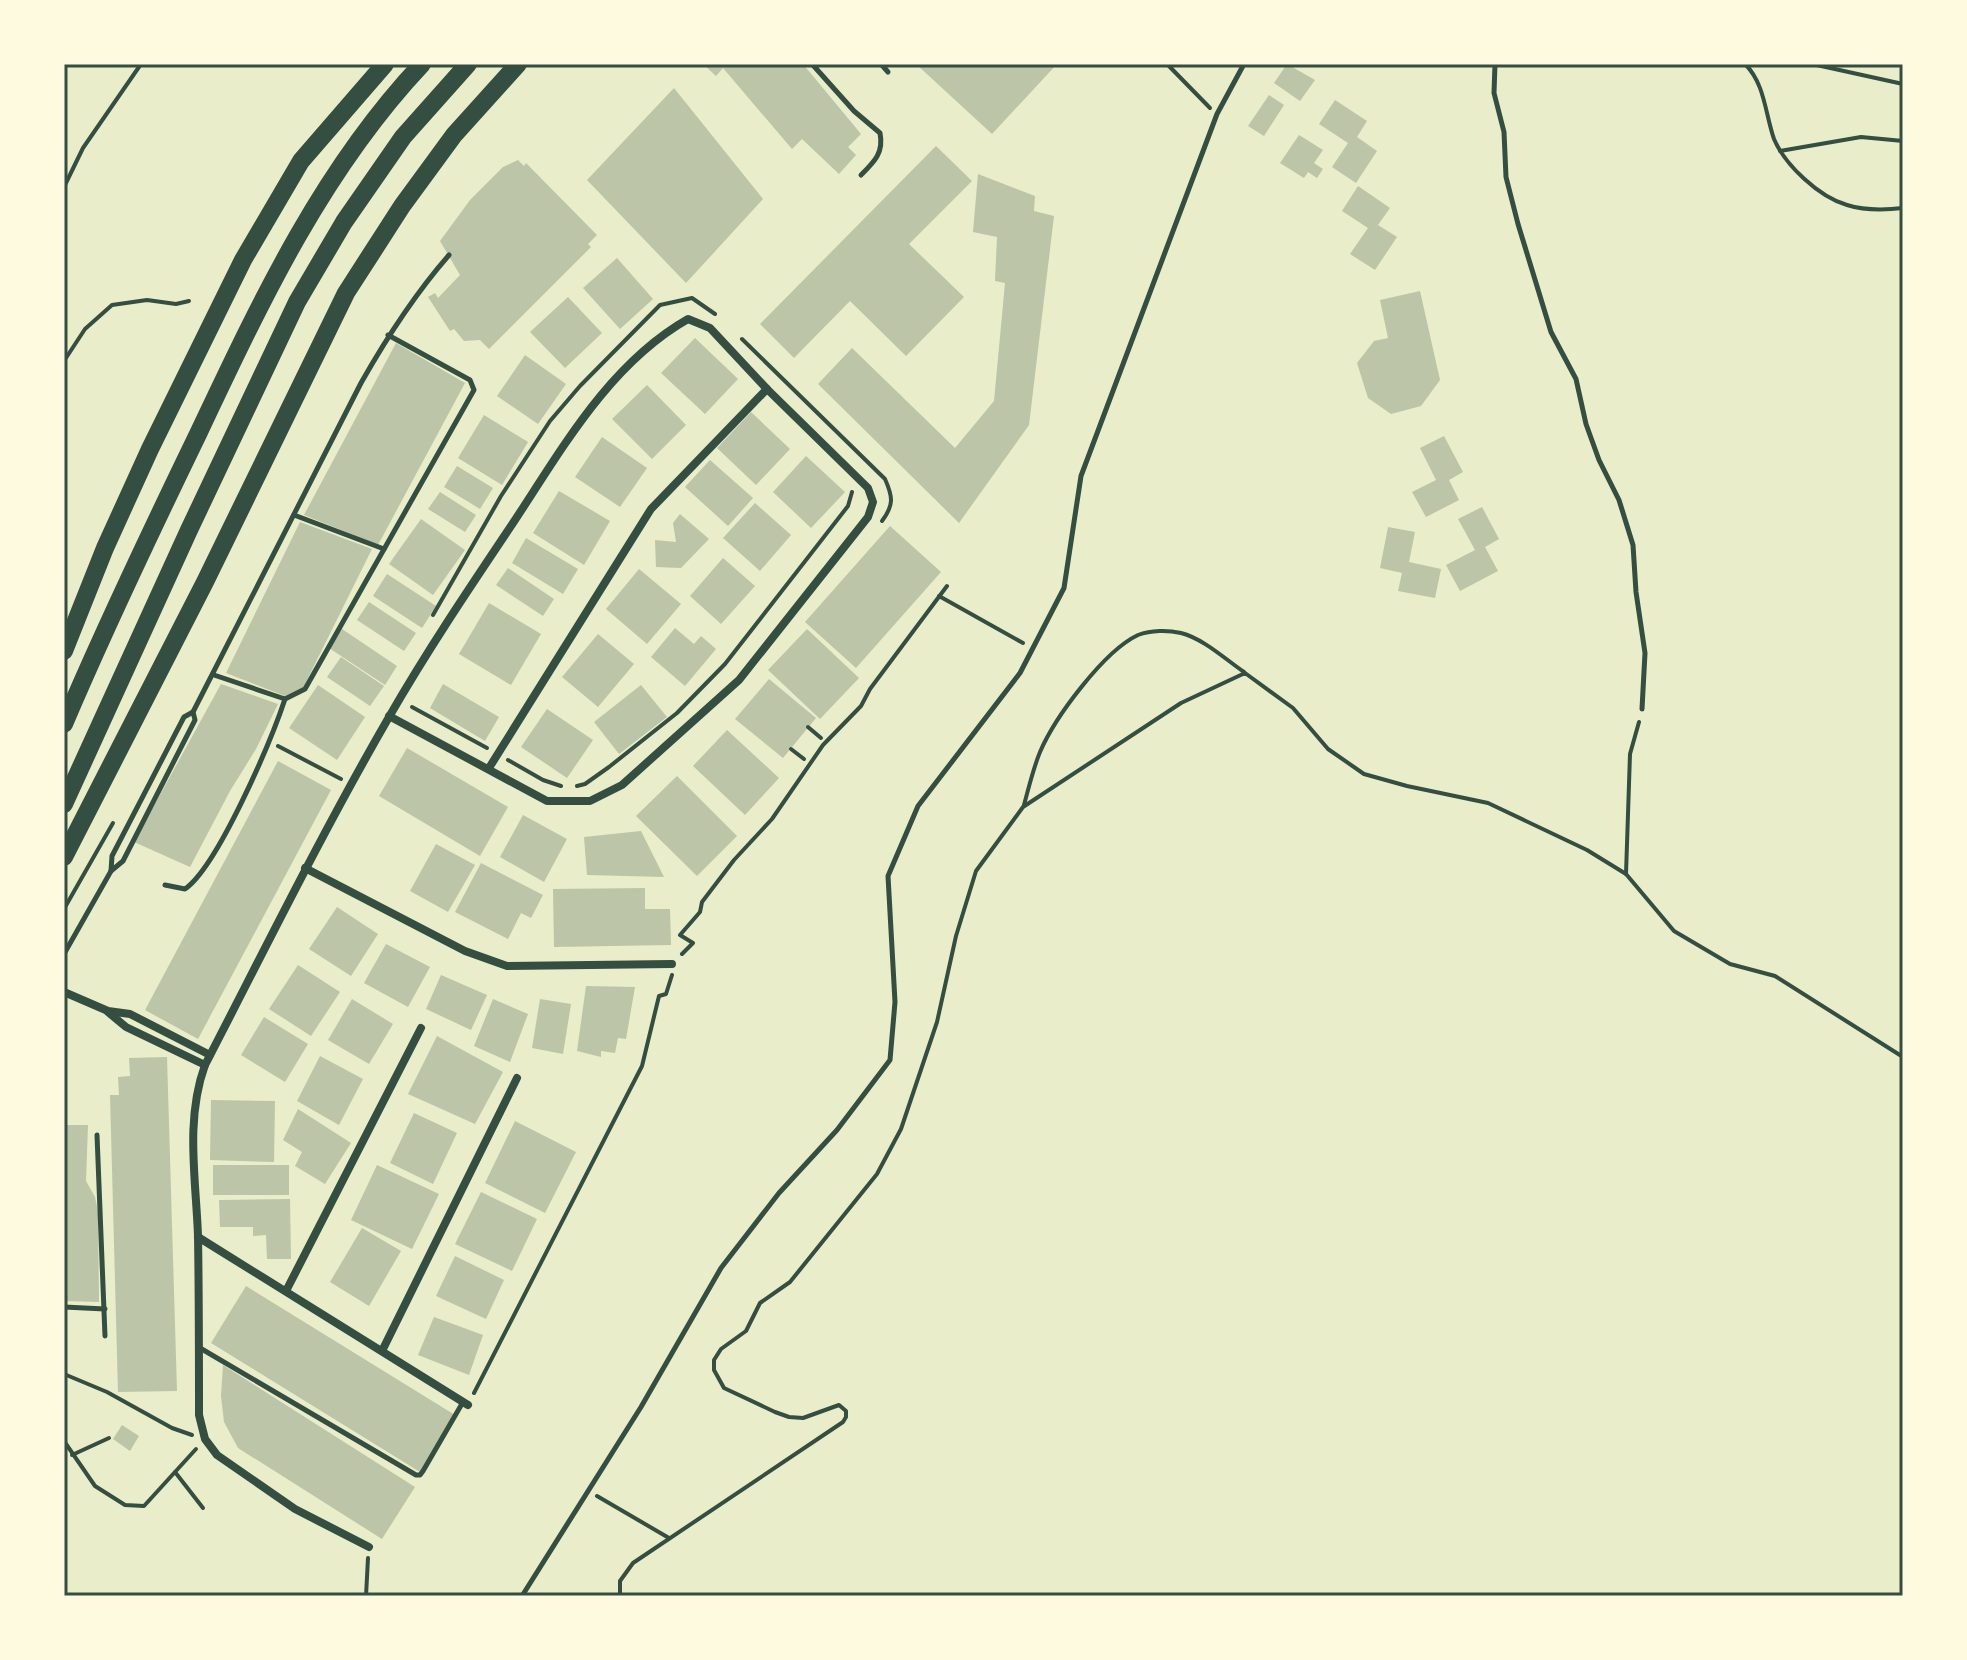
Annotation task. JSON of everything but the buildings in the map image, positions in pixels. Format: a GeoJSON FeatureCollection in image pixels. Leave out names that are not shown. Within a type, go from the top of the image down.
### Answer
{"type":"FeatureCollection","features":[{"type":"Feature","properties":{"kind":"highway"},"geometry":{"type":"LineString","coordinates":[[64,651],[105,548],[150,449],[243,260],[301,161],[385,64]]}},
{"type":"Feature","properties":{"kind":"highway"},"geometry":{"type":"LineString","coordinates":[[64,724],[102,634],[281,261],[357,141],[422,64]]}},
{"type":"Feature","properties":{"kind":"highway"},"geometry":{"type":"LineString","coordinates":[[64,804],[297,302],[344,222],[403,137],[468,64]]}},
{"type":"Feature","properties":{"kind":"highway"},"geometry":{"type":"LineString","coordinates":[[64,857],[205,582],[346,293],[402,206],[454,135],[518,64]]}},
{"type":"Feature","properties":{"kind":"street"},"geometry":{"type":"LineString","coordinates":[[369,1547],[295,1509],[217,1455],[205,1439],[199,1415],[198,1237],[193,1116],[196,1089],[205,1065],[305,868],[389,716],[586,413],[660,335],[688,319],[710,328],[868,488],[873,502],[868,517],[739,680],[622,785],[590,801],[547,801],[389,716]]}},
{"type":"Feature","properties":{"kind":"street"},"geometry":{"type":"LineString","coordinates":[[489,768],[651,509],[767,389]]}},
{"type":"Feature","properties":{"kind":"street"},"geometry":{"type":"LineString","coordinates":[[305,868],[465,951],[507,966],[673,967]]}},
{"type":"Feature","properties":{"kind":"street"},"geometry":{"type":"LineString","coordinates":[[64,992],[108,1011],[130,1014],[210,1055]]}},
{"type":"Feature","properties":{"kind":"street"},"geometry":{"type":"LineString","coordinates":[[108,1011],[126,1027],[205,1065]]}},
{"type":"Feature","properties":{"kind":"street"},"geometry":{"type":"LineString","coordinates":[[286,1291],[421,1028]]}},
{"type":"Feature","properties":{"kind":"street"},"geometry":{"type":"LineString","coordinates":[[382,1351],[517,1078]]}},
{"type":"Feature","properties":{"kind":"street"},"geometry":{"type":"LineString","coordinates":[[198,1237],[466,1404]]}},
{"type":"Feature","properties":{"kind":"lane"},"geometry":{"type":"LineString","coordinates":[[812,64],[854,111],[880,133],[882,145],[879,156],[861,175]]}},
{"type":"Feature","properties":{"kind":"lane"},"geometry":{"type":"LineString","coordinates":[[881,64],[888,72]]}},
{"type":"Feature","properties":{"kind":"lane"},"geometry":{"type":"LineString","coordinates":[[522,1596],[686,1331],[721,1268],[779,1193],[837,1130],[890,1060],[895,1002],[888,876],[918,806],[1020,673],[1064,588],[1081,476],[1217,114],[1244,64]]}},
{"type":"Feature","properties":{"kind":"lane"},"geometry":{"type":"LineString","coordinates":[[1495,64],[1494,93],[1504,132],[1506,177],[1518,224],[1551,332],[1576,379],[1590,436],[1619,500],[1633,545],[1645,653],[1642,709]]}},
{"type":"Feature","properties":{"kind":"lane"},"geometry":{"type":"LineString","coordinates":[[111,871],[112,856],[184,717],[193,712],[214,675],[388,335],[421,287],[449,255]]}},
{"type":"Feature","properties":{"kind":"lane"},"geometry":{"type":"LineString","coordinates":[[165,885],[185,889],[197,881],[227,829],[269,741],[285,699],[305,689],[474,390],[470,380],[388,335]]}},
{"type":"Feature","properties":{"kind":"lane"},"geometry":{"type":"LineString","coordinates":[[294,515],[384,549]]}},
{"type":"Feature","properties":{"kind":"lane"},"geometry":{"type":"LineString","coordinates":[[214,675],[285,699]]}},
{"type":"Feature","properties":{"kind":"lane"},"geometry":{"type":"LineString","coordinates":[[64,954],[111,871],[123,861],[195,720],[193,712]]}},
{"type":"Feature","properties":{"kind":"lane"},"geometry":{"type":"LineString","coordinates":[[97,1135],[105,1336]]}},
{"type":"Feature","properties":{"kind":"lane"},"geometry":{"type":"LineString","coordinates":[[64,1307],[105,1309]]}},
{"type":"Feature","properties":{"kind":"lane"},"geometry":{"type":"LineString","coordinates":[[199,1348],[416,1475],[423,1471],[466,1404]]}},
{"type":"Feature","properties":{"kind":"path"},"geometry":{"type":"LineString","coordinates":[[64,187],[83,148],[141,64]]}},
{"type":"Feature","properties":{"kind":"path"},"geometry":{"type":"LineString","coordinates":[[1167,64],[1217,114]]}},
{"type":"Feature","properties":{"kind":"path"},"geometry":{"type":"LineString","coordinates":[[1745,64],[1758,81],[1780,151],[1815,188],[1846,205],[1890,210],[1903,208]]}},
{"type":"Feature","properties":{"kind":"path"},"geometry":{"type":"LineString","coordinates":[[1812,64],[1903,84]]}},
{"type":"Feature","properties":{"kind":"path"},"geometry":{"type":"LineString","coordinates":[[1780,151],[1861,137],[1903,141]]}},
{"type":"Feature","properties":{"kind":"path"},"geometry":{"type":"LineString","coordinates":[[64,361],[85,329],[112,305],[147,300],[176,304],[189,301]]}},
{"type":"Feature","properties":{"kind":"path"},"geometry":{"type":"LineString","coordinates":[[412,707],[543,780],[567,788],[585,784],[677,713],[725,664],[848,506],[852,491],[845,482]]}},
{"type":"Feature","properties":{"kind":"path"},"geometry":{"type":"LineString","coordinates":[[466,1404],[642,1066],[659,996],[666,994],[673,967],[693,943],[680,935],[700,912],[702,902],[734,860],[772,819],[823,745],[861,706],[870,689],[947,586]]}},
{"type":"Feature","properties":{"kind":"path"},"geometry":{"type":"LineString","coordinates":[[939,596],[1032,648]]}},
{"type":"Feature","properties":{"kind":"path"},"geometry":{"type":"LineString","coordinates":[[620,1596],[620,1581],[625,1571],[846,1417],[846,1411],[839,1405],[803,1418],[775,1412],[724,1388],[714,1370],[714,1360],[721,1349],[746,1331],[760,1303],[790,1282],[877,1174],[901,1129],[937,1022],[956,936],[976,871],[1023,807],[1041,751],[1071,699],[1106,660],[1139,635],[1160,630],[1182,633],[1202,643],[1293,708],[1328,749],[1364,774],[1488,803],[1587,850],[1626,874],[1674,931],[1730,964],[1775,976],[1903,1057]]}},
{"type":"Feature","properties":{"kind":"path"},"geometry":{"type":"LineString","coordinates":[[1023,807],[1181,703],[1245,673]]}},
{"type":"Feature","properties":{"kind":"path"},"geometry":{"type":"LineString","coordinates":[[400,721],[419,695]]}},
{"type":"Feature","properties":{"kind":"path"},"geometry":{"type":"LineString","coordinates":[[1626,874],[1630,754],[1642,709]]}},
{"type":"Feature","properties":{"kind":"path"},"geometry":{"type":"LineString","coordinates":[[808,727],[821,738]]}},
{"type":"Feature","properties":{"kind":"path"},"geometry":{"type":"LineString","coordinates":[[269,741],[343,780]]}},
{"type":"Feature","properties":{"kind":"path"},"geometry":{"type":"LineString","coordinates":[[791,749],[804,759]]}},
{"type":"Feature","properties":{"kind":"path"},"geometry":{"type":"LineString","coordinates":[[64,1374],[107,1392],[172,1428],[205,1439],[144,1506],[125,1505],[95,1486],[64,1441]]}},
{"type":"Feature","properties":{"kind":"path"},"geometry":{"type":"LineString","coordinates":[[72,1455],[109,1438]]}},
{"type":"Feature","properties":{"kind":"path"},"geometry":{"type":"LineString","coordinates":[[175,1472],[203,1508]]}},
{"type":"Feature","properties":{"kind":"path"},"geometry":{"type":"LineString","coordinates":[[588,1490],[669,1539]]}},
{"type":"Feature","properties":{"kind":"path"},"geometry":{"type":"LineString","coordinates":[[366,1596],[369,1547]]}}]}
